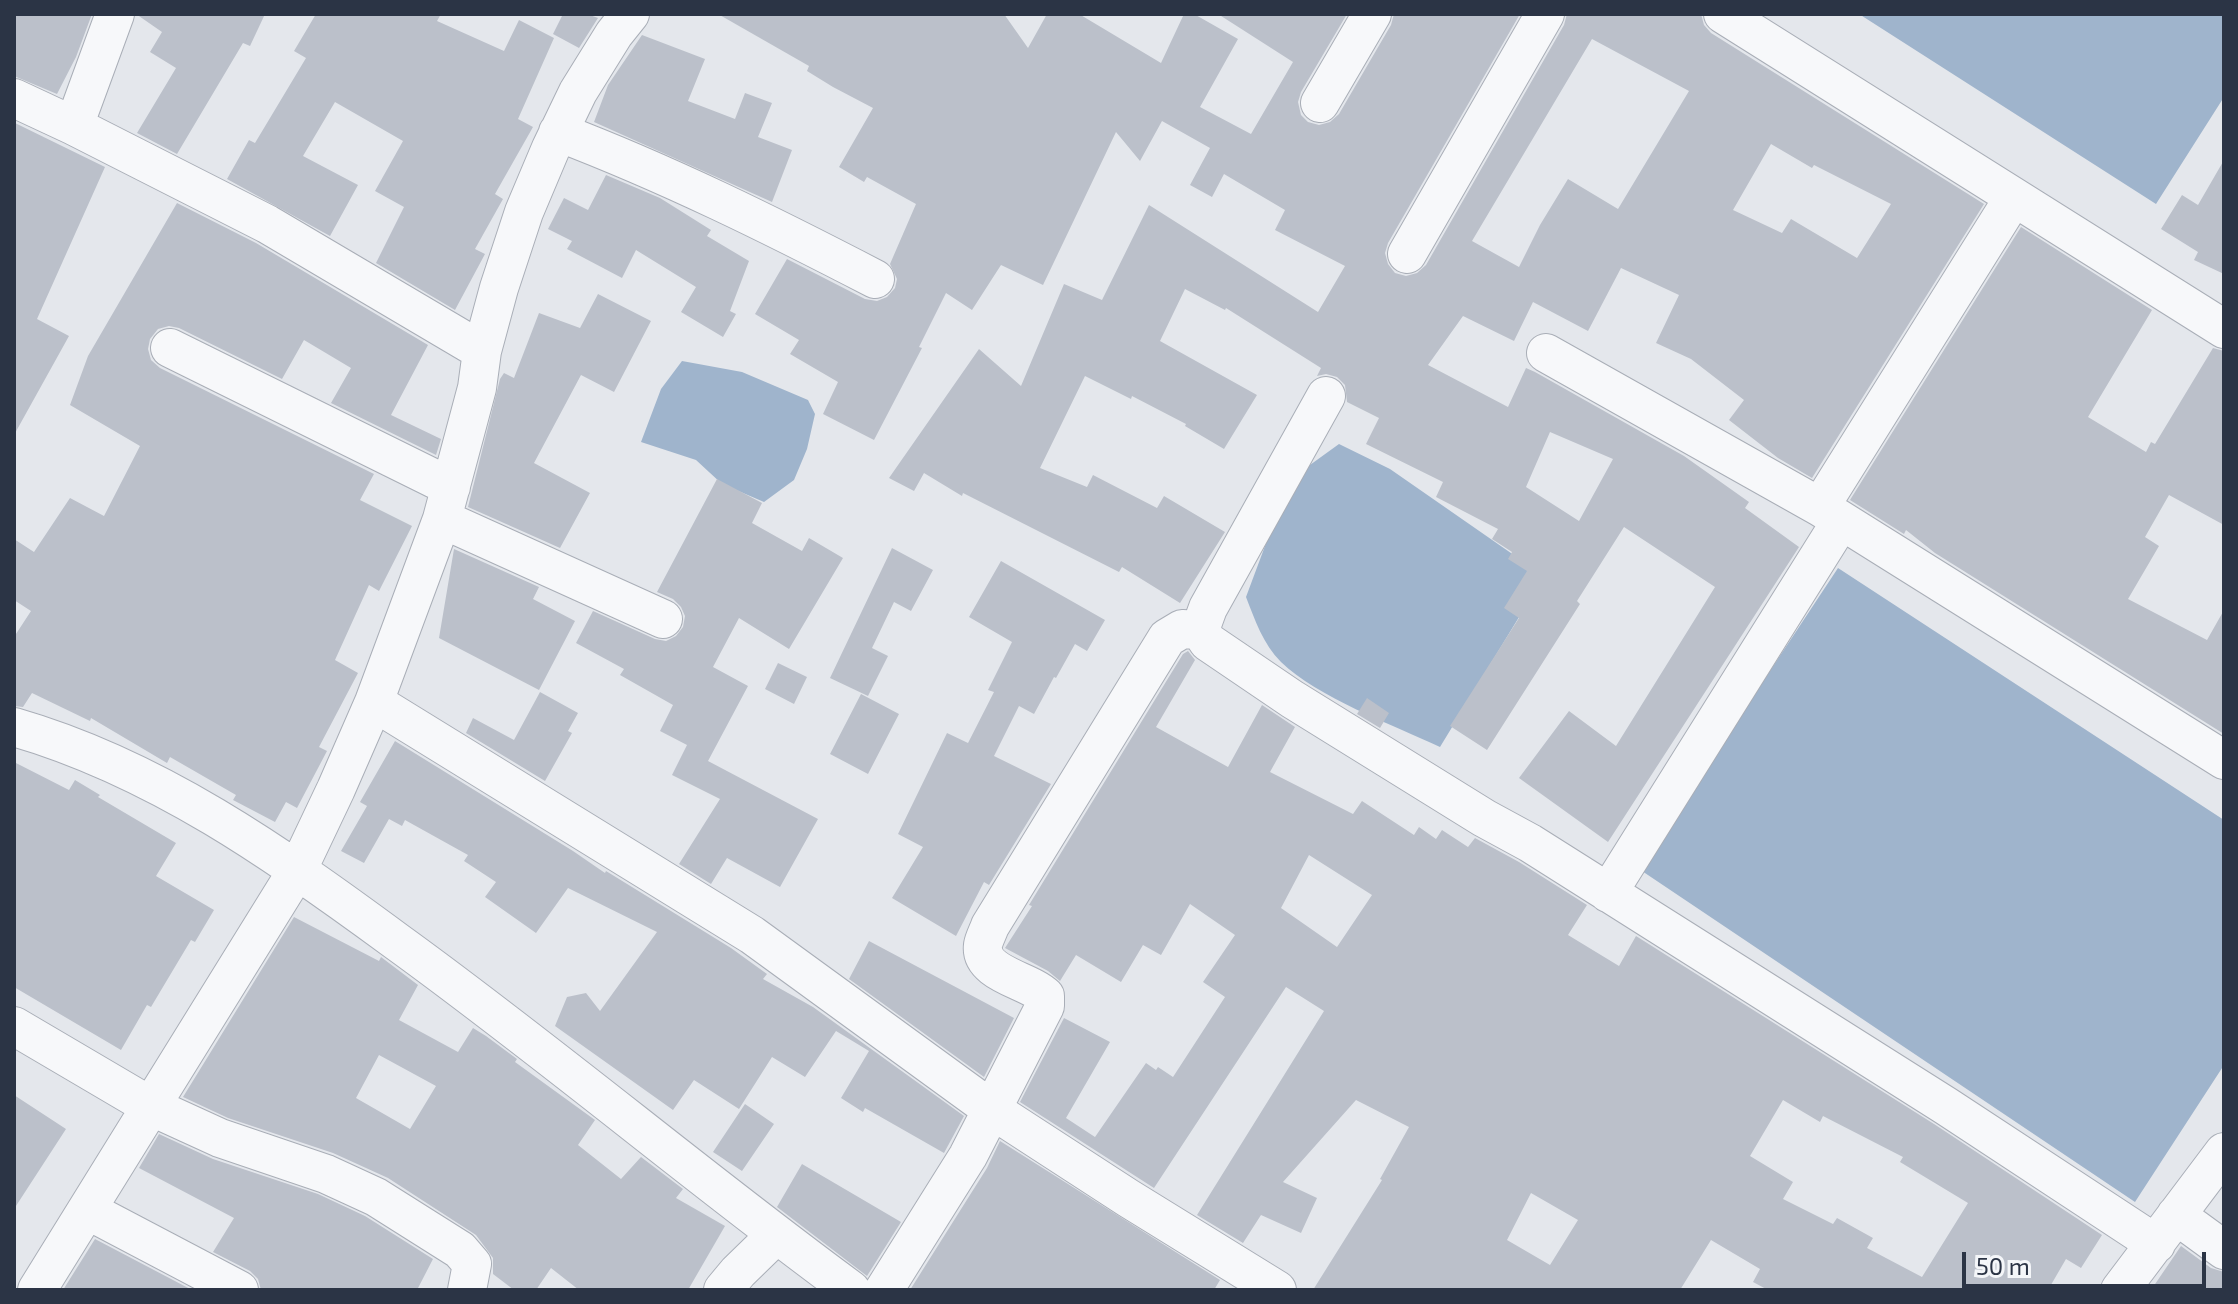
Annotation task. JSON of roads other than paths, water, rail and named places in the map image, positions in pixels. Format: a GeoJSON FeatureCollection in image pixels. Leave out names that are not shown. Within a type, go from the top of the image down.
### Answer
{"type":"FeatureCollection","features":[{"type":"Feature","properties":{"kind":"street"},"geometry":{"type":"LineString","coordinates":[[74,126],[115,14]]}},
{"type":"Feature","properties":{"kind":"street"},"geometry":{"type":"LineString","coordinates":[[37,1290],[298,869],[374,702],[446,503],[477,388],[482,351],[519,227],[578,92],[630,14]]}},
{"type":"Feature","properties":{"kind":"street"},"geometry":{"type":"LineString","coordinates":[[1320,103],[1372,14]]}},
{"type":"Feature","properties":{"kind":"street"},"geometry":{"type":"LineString","coordinates":[[1407,254],[1545,14]]}},
{"type":"Feature","properties":{"kind":"street"},"geometry":{"type":"LineString","coordinates":[[1723,14],[2224,329]]}},
{"type":"Feature","properties":{"kind":"street"},"geometry":{"type":"LineString","coordinates":[[14,98],[267,224],[482,351]]}},
{"type":"Feature","properties":{"kind":"street"},"geometry":{"type":"LineString","coordinates":[[558,132],[635,161],[737,208],[875,279]]}},
{"type":"Feature","properties":{"kind":"street"},"geometry":{"type":"LineString","coordinates":[[1608,893],[2014,197]]}},
{"type":"Feature","properties":{"kind":"street"},"geometry":{"type":"LineString","coordinates":[[170,348],[446,503],[663,619]]}},
{"type":"Feature","properties":{"kind":"street"},"geometry":{"type":"LineString","coordinates":[[1546,353],[1830,514],[2224,760]]}},
{"type":"Feature","properties":{"kind":"street"},"geometry":{"type":"LineString","coordinates":[[1200,630],[1208,608],[1326,396]]}},
{"type":"Feature","properties":{"kind":"street"},"geometry":{"type":"LineString","coordinates":[[884,1290],[968,1156],[1045,1006],[1045,996],[1038,990],[994,968],[984,956],[983,945],[990,926],[1167,638],[1182,629],[1200,630]]}},
{"type":"Feature","properties":{"kind":"street"},"geometry":{"type":"LineString","coordinates":[[1200,630],[1208,642],[1292,699],[1932,1097],[2166,1229],[2224,1250]]}},
{"type":"Feature","properties":{"kind":"street"},"geometry":{"type":"LineString","coordinates":[[374,702],[752,935],[991,1109],[1277,1290]]}},
{"type":"Feature","properties":{"kind":"street"},"geometry":{"type":"LineString","coordinates":[[14,727],[63,740],[164,787],[298,869],[462,988],[776,1235],[851,1290]]}},
{"type":"Feature","properties":{"kind":"street"},"geometry":{"type":"LineString","coordinates":[[14,1026],[150,1106],[220,1138],[326,1174],[376,1197],[460,1250],[472,1264],[467,1290]]}},
{"type":"Feature","properties":{"kind":"street"},"geometry":{"type":"LineString","coordinates":[[2120,1290],[2224,1152]]}},
{"type":"Feature","properties":{"kind":"street"},"geometry":{"type":"LineString","coordinates":[[87,1210],[239,1290]]}},
{"type":"Feature","properties":{"kind":"street"},"geometry":{"type":"LineString","coordinates":[[723,1290],[776,1235]]}},
{"type":"Feature","properties":{"kind":"water"},"geometry":{"type":"Polygon","coordinates":[[[1859,14],[2224,14],[2224,97],[2156,204],[1859,14]]]}},
{"type":"Feature","properties":{"kind":"water"},"geometry":{"type":"Polygon","coordinates":[[[682,361],[742,372],[808,400],[815,414],[807,449],[794,480],[764,502],[722,484],[696,460],[641,442],[661,389],[682,361]]]}},
{"type":"Feature","properties":{"kind":"water"},"geometry":{"type":"Polygon","coordinates":[[[1339,444],[1390,469],[1544,576],[1440,747],[1356,709],[1296,675],[1269,647],[1246,597],[1268,538],[1303,470],[1339,444]]]}},
{"type":"Feature","properties":{"kind":"water"},"geometry":{"type":"Polygon","coordinates":[[[1838,568],[2224,820],[2224,1065],[2135,1202],[1639,869],[1838,568]]]}}]}
